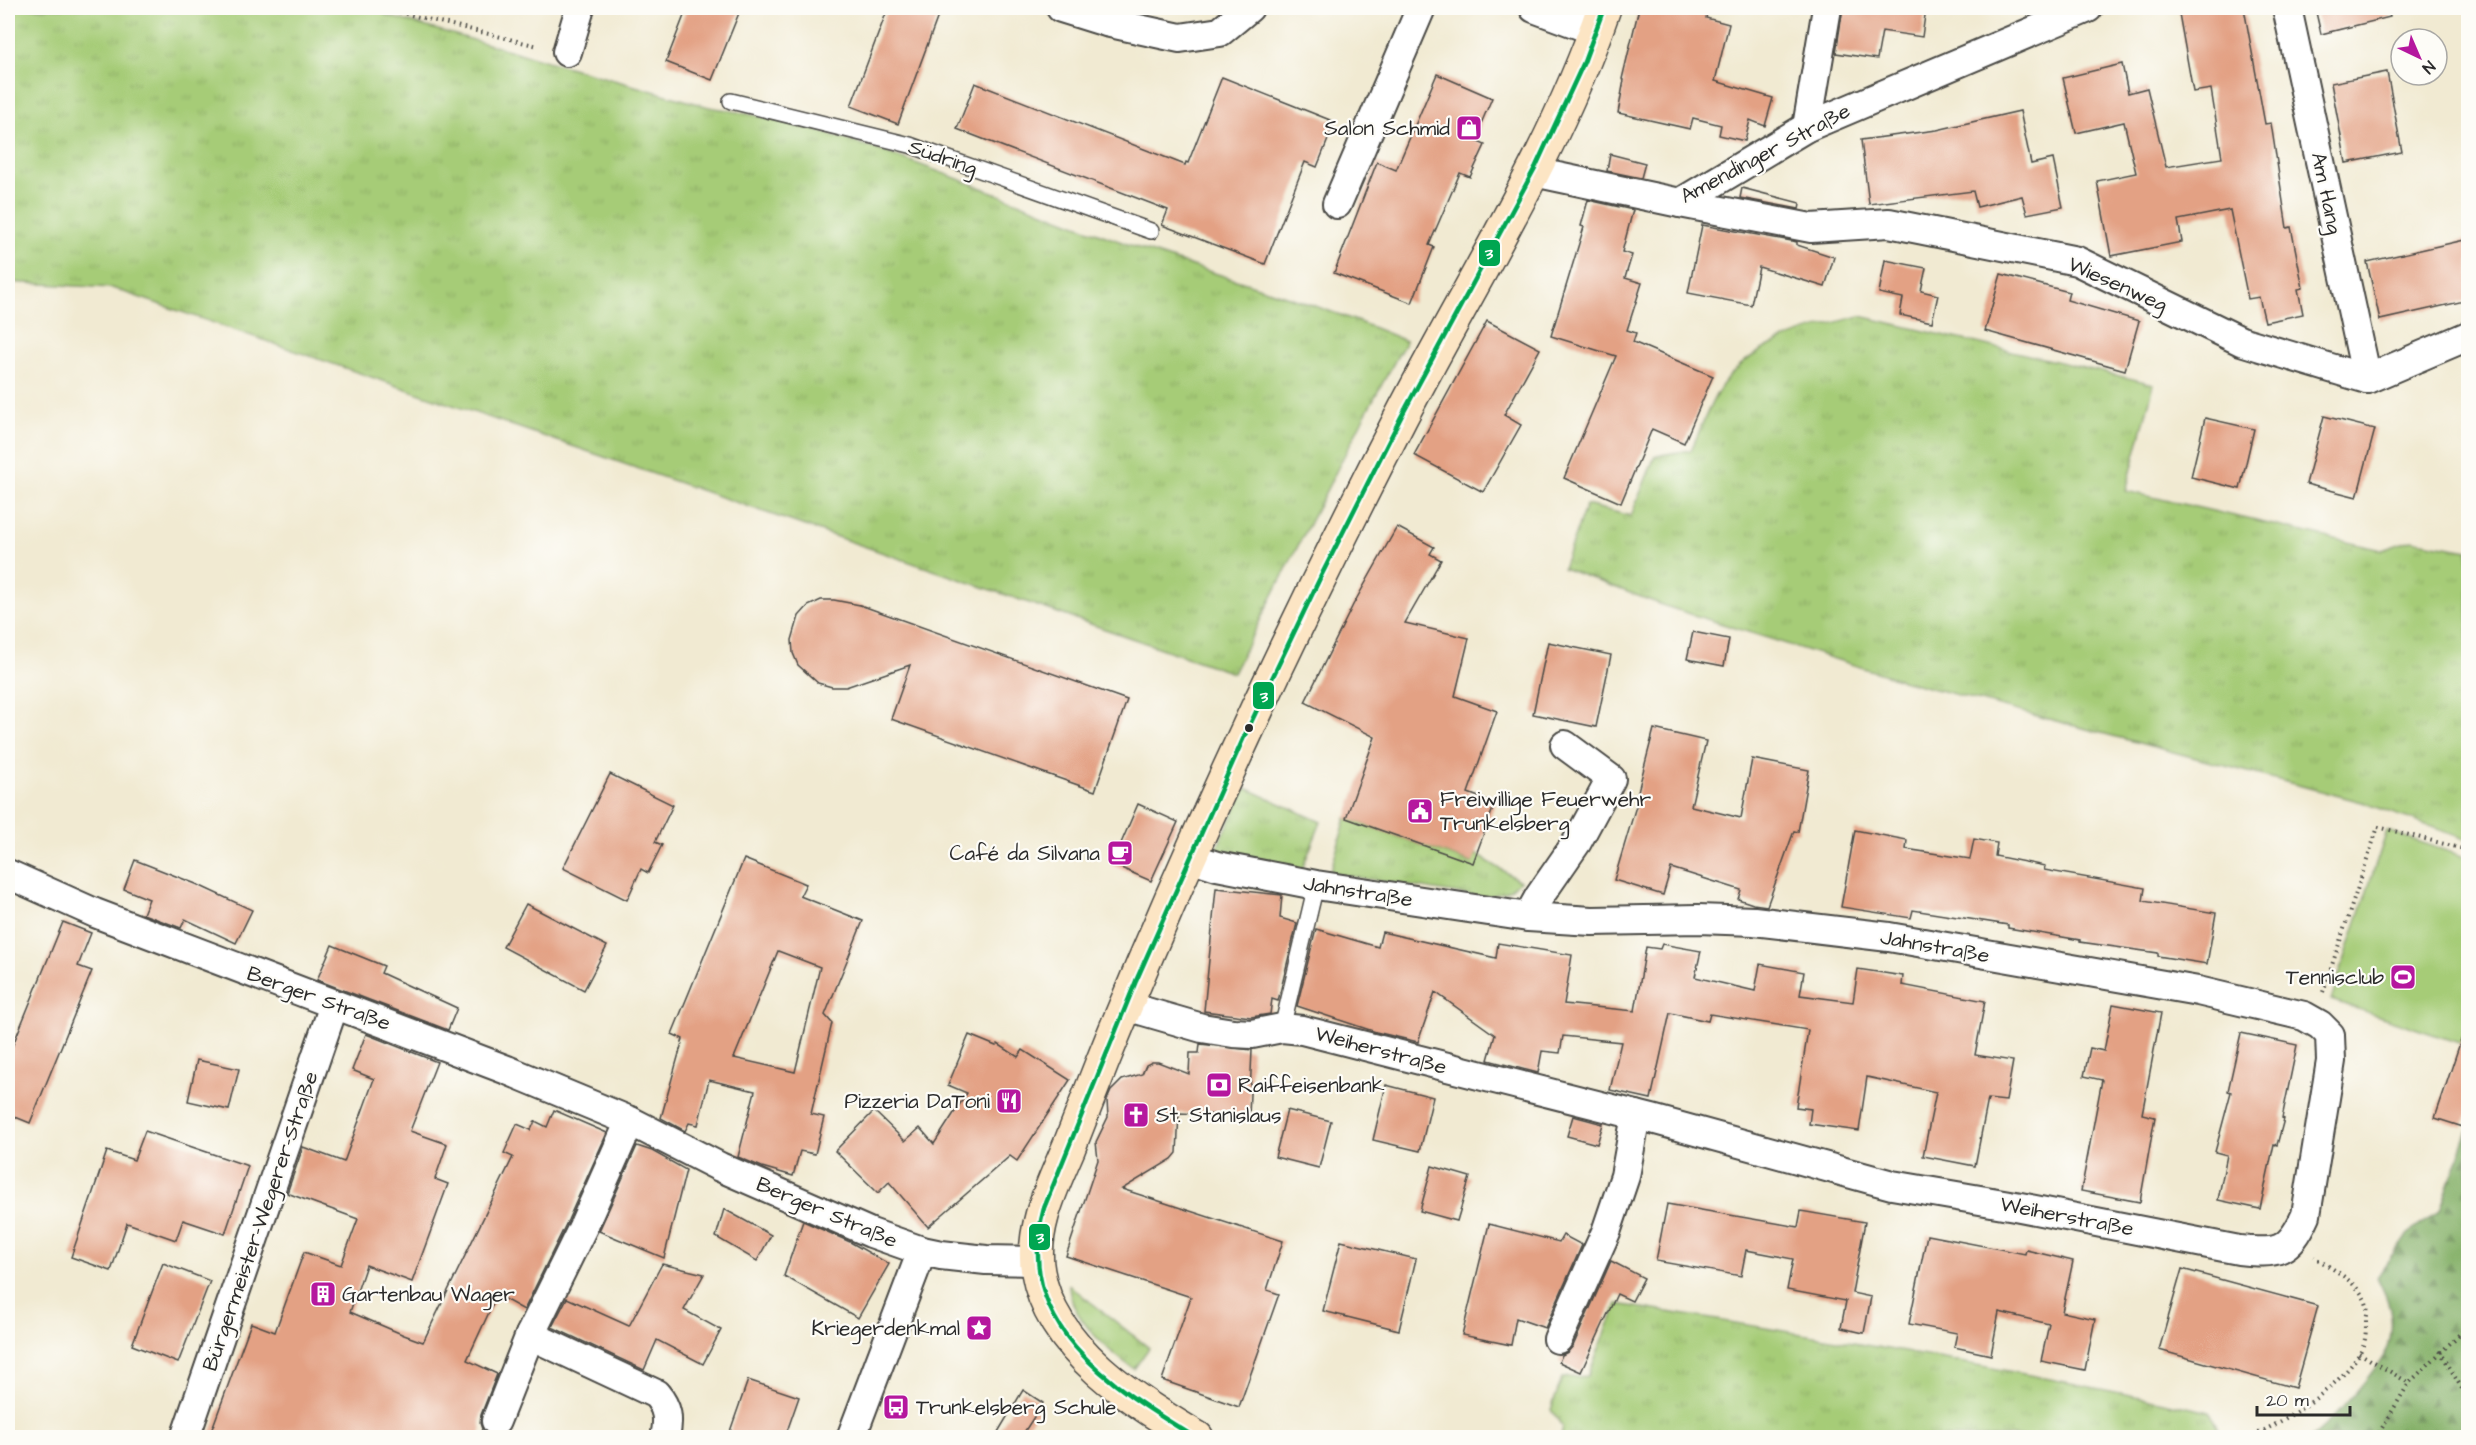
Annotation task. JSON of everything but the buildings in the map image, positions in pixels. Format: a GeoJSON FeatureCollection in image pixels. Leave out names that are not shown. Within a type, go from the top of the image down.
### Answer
{"type":"FeatureCollection","features":[{"type":"Feature","properties":{"kind":"street"},"geometry":{"type":"LineString","coordinates":[[567,52],[580,8]]}},
{"type":"Feature","properties":{"kind":"street"},"geometry":{"type":"LineString","coordinates":[[1061,8],[1106,22],[1180,38],[1220,32],[1249,8]]}},
{"type":"Feature","properties":{"kind":"street"},"geometry":{"type":"LineString","coordinates":[[1337,204],[1421,8]]}},
{"type":"Feature","properties":{"kind":"street"},"geometry":{"type":"LineString","coordinates":[[1197,1437],[1116,1384],[1070,1342],[1047,1302],[1038,1276],[1036,1261],[1041,1219],[1125,1006],[1189,857],[1269,681],[1402,415],[1534,172],[1564,112],[1600,19],[1534,8]]}},
{"type":"Feature","properties":{"kind":"street"},"geometry":{"type":"LineString","coordinates":[[1807,127],[1827,8]]}},
{"type":"Feature","properties":{"kind":"street","name":"Amendinger Straße"},"geometry":{"type":"LineString","coordinates":[[1534,172],[1680,202],[1807,127],[2088,8]]}},
{"type":"Feature","properties":{"kind":"street","name":"Am Hang"},"geometry":{"type":"LineString","coordinates":[[2287,8],[2367,379]]}},
{"type":"Feature","properties":{"kind":"street","name":"Wiesenweg"},"geometry":{"type":"LineString","coordinates":[[1680,202],[1811,228],[1889,223],[2077,261],[2241,341],[2367,379]]}},
{"type":"Feature","properties":{"kind":"street"},"geometry":{"type":"LineString","coordinates":[[2367,379],[2469,336]]}},
{"type":"Feature","properties":{"kind":"street"},"geometry":{"type":"LineString","coordinates":[[1528,917],[1577,842],[1611,779],[1565,745]]}},
{"type":"Feature","properties":{"kind":"street","name":"Jahnstraße"},"geometry":{"type":"LineString","coordinates":[[1189,857],[1228,868],[1316,885],[1528,917],[1592,921],[1698,919],[1754,921],[1878,936],[2198,991],[2304,1016],[2322,1028]]}},
{"type":"Feature","properties":{"kind":"street","name":"Berger Straße"},"geometry":{"type":"LineString","coordinates":[[8,874],[95,913],[444,1045],[630,1121],[720,1167],[871,1233],[922,1251],[963,1258],[1036,1261]]}},
{"type":"Feature","properties":{"kind":"street","name":"Bürgermeister-Wegerer-Straße"},"geometry":{"type":"LineString","coordinates":[[185,1437],[334,1005]]}},
{"type":"Feature","properties":{"kind":"street","name":"Weiherstraße"},"geometry":{"type":"LineString","coordinates":[[1125,1006],[1202,1028],[1233,1033],[1252,1034],[1282,1028],[1335,1038],[1636,1115],[1892,1185],[2015,1206],[2239,1250],[2266,1253],[2280,1249],[2291,1241]]}},
{"type":"Feature","properties":{"kind":"street"},"geometry":{"type":"LineString","coordinates":[[2291,1241],[2306,1215],[2331,1061],[2322,1028]]}},
{"type":"Feature","properties":{"kind":"street"},"geometry":{"type":"LineString","coordinates":[[1558,1339],[1606,1232],[1625,1176],[1636,1115]]}},
{"type":"Feature","properties":{"kind":"street"},"geometry":{"type":"LineString","coordinates":[[496,1421],[530,1335],[583,1227],[630,1121]]}},
{"type":"Feature","properties":{"kind":"street"},"geometry":{"type":"LineString","coordinates":[[851,1437],[922,1251]]}},
{"type":"Feature","properties":{"kind":"street"},"geometry":{"type":"LineString","coordinates":[[530,1335],[656,1394],[664,1403],[668,1415],[665,1437]]}},
{"type":"Feature","properties":{"kind":"lane","name":"Südring"},"geometry":{"type":"LineString","coordinates":[[730,101],[910,144],[1151,231]]}},
{"type":"Feature","properties":{"kind":"lane"},"geometry":{"type":"LineString","coordinates":[[1282,1028],[1316,885]]}},
{"type":"Feature","properties":{"kind":"path"},"geometry":{"type":"LineString","coordinates":[[382,8],[394,9],[567,52]]}},
{"type":"Feature","properties":{"kind":"path"},"geometry":{"type":"LineString","coordinates":[[2322,1028],[2378,827],[2469,850]]}},
{"type":"Feature","properties":{"kind":"path"},"geometry":{"type":"LineString","coordinates":[[2248,1437],[2271,1428],[2311,1401],[2351,1366],[2364,1342],[2367,1306],[2361,1294],[2353,1284],[2291,1241]]}},
{"type":"Feature","properties":{"kind":"path"},"geometry":{"type":"LineString","coordinates":[[2376,1437],[2409,1383],[2440,1351],[2469,1326]]}},
{"type":"Feature","properties":{"kind":"path"},"geometry":{"type":"LineString","coordinates":[[2440,1351],[2469,1399]]}},
{"type":"Feature","properties":{"kind":"path"},"geometry":{"type":"LineString","coordinates":[[2359,1353],[2409,1383]]}},
{"type":"Feature","properties":{"kind":"green space"},"geometry":{"type":"Polygon","coordinates":[[[8,8],[388,8],[385,15],[709,107],[821,132],[875,149],[1144,250],[1309,304],[1406,341],[1367,411],[1233,673],[112,288],[8,282],[8,8]]]}},
{"type":"Feature","properties":{"kind":"green space"},"geometry":{"type":"Polygon","coordinates":[[[1860,316],[2154,384],[2126,491],[2382,550],[2411,540],[2468,550],[2468,840],[2362,802],[1905,681],[1668,607],[1563,568],[1586,505],[1631,516],[1655,456],[1691,450],[1714,399],[1736,369],[1767,347],[1785,339],[1860,316]]]}},
{"type":"Feature","properties":{"kind":"green space"},"geometry":{"type":"Polygon","coordinates":[[[1246,788],[1321,822],[1299,877],[1212,858],[1246,788]]]}},
{"type":"Feature","properties":{"kind":"green space"},"geometry":{"type":"Polygon","coordinates":[[[1346,818],[1472,863],[1476,854],[1520,881],[1506,891],[1478,897],[1330,873],[1346,818]]]}},
{"type":"Feature","properties":{"kind":"green space"},"geometry":{"type":"Polygon","coordinates":[[[2387,831],[2468,858],[2468,1046],[2331,1000],[2387,831]]]}},
{"type":"Feature","properties":{"kind":"green space"},"geometry":{"type":"Polygon","coordinates":[[[2468,1130],[2468,1437],[2311,1437],[2331,1420],[2356,1392],[2386,1349],[2390,1340],[2391,1314],[2377,1277],[2407,1235],[2440,1210],[2468,1130]]]}},
{"type":"Feature","properties":{"kind":"green space"},"geometry":{"type":"Polygon","coordinates":[[[1069,1285],[1149,1348],[1134,1369],[1092,1333],[1076,1309],[1069,1285]]]}},
{"type":"Feature","properties":{"kind":"green space"},"geometry":{"type":"Polygon","coordinates":[[[1617,1304],[1914,1354],[2062,1381],[2210,1412],[2221,1437],[1560,1437],[1562,1426],[1551,1410],[1562,1378],[1588,1376],[1617,1304]]]}},
{"type":"Feature","properties":{"kind":"transit line","name":"3"},"geometry":{"type":"LineString","coordinates":[[1196,1438],[1163,1418],[1101,1373],[1075,1347],[1055,1318],[1042,1286],[1038,1249],[1044,1208],[1136,981],[1244,737],[1401,417],[1536,166],[1584,62],[1604,8]]}},
{"type":"Feature","properties":{"kind":"place","name":"Salon Schmid"},"geometry":{"type":"Point","coordinates":[1469,128]}},
{"type":"Feature","properties":{"kind":"place","name":"Freiwillige Feuerwehr Trunkelsberg"},"geometry":{"type":"Point","coordinates":[1420,811]}},
{"type":"Feature","properties":{"kind":"place","name":"Café da Silvana"},"geometry":{"type":"Point","coordinates":[1120,853]}},
{"type":"Feature","properties":{"kind":"place","name":"Tennisclub"},"geometry":{"type":"Point","coordinates":[2403,977]}},
{"type":"Feature","properties":{"kind":"place","name":"Raiffeisenbank"},"geometry":{"type":"Point","coordinates":[1219,1085]}},
{"type":"Feature","properties":{"kind":"place","name":"Pizzeria DaToni"},"geometry":{"type":"Point","coordinates":[1009,1101]}},
{"type":"Feature","properties":{"kind":"place","name":"St. Stanislaus"},"geometry":{"type":"Point","coordinates":[1136,1115]}},
{"type":"Feature","properties":{"kind":"place","name":"Gartenbau Wager"},"geometry":{"type":"Point","coordinates":[323,1294]}},
{"type":"Feature","properties":{"kind":"place","name":"Kriegerdenkmal"},"geometry":{"type":"Point","coordinates":[979,1328]}},
{"type":"Feature","properties":{"kind":"place","name":"Trunkelsberg Schule"},"geometry":{"type":"Point","coordinates":[896,1407]}}]}
